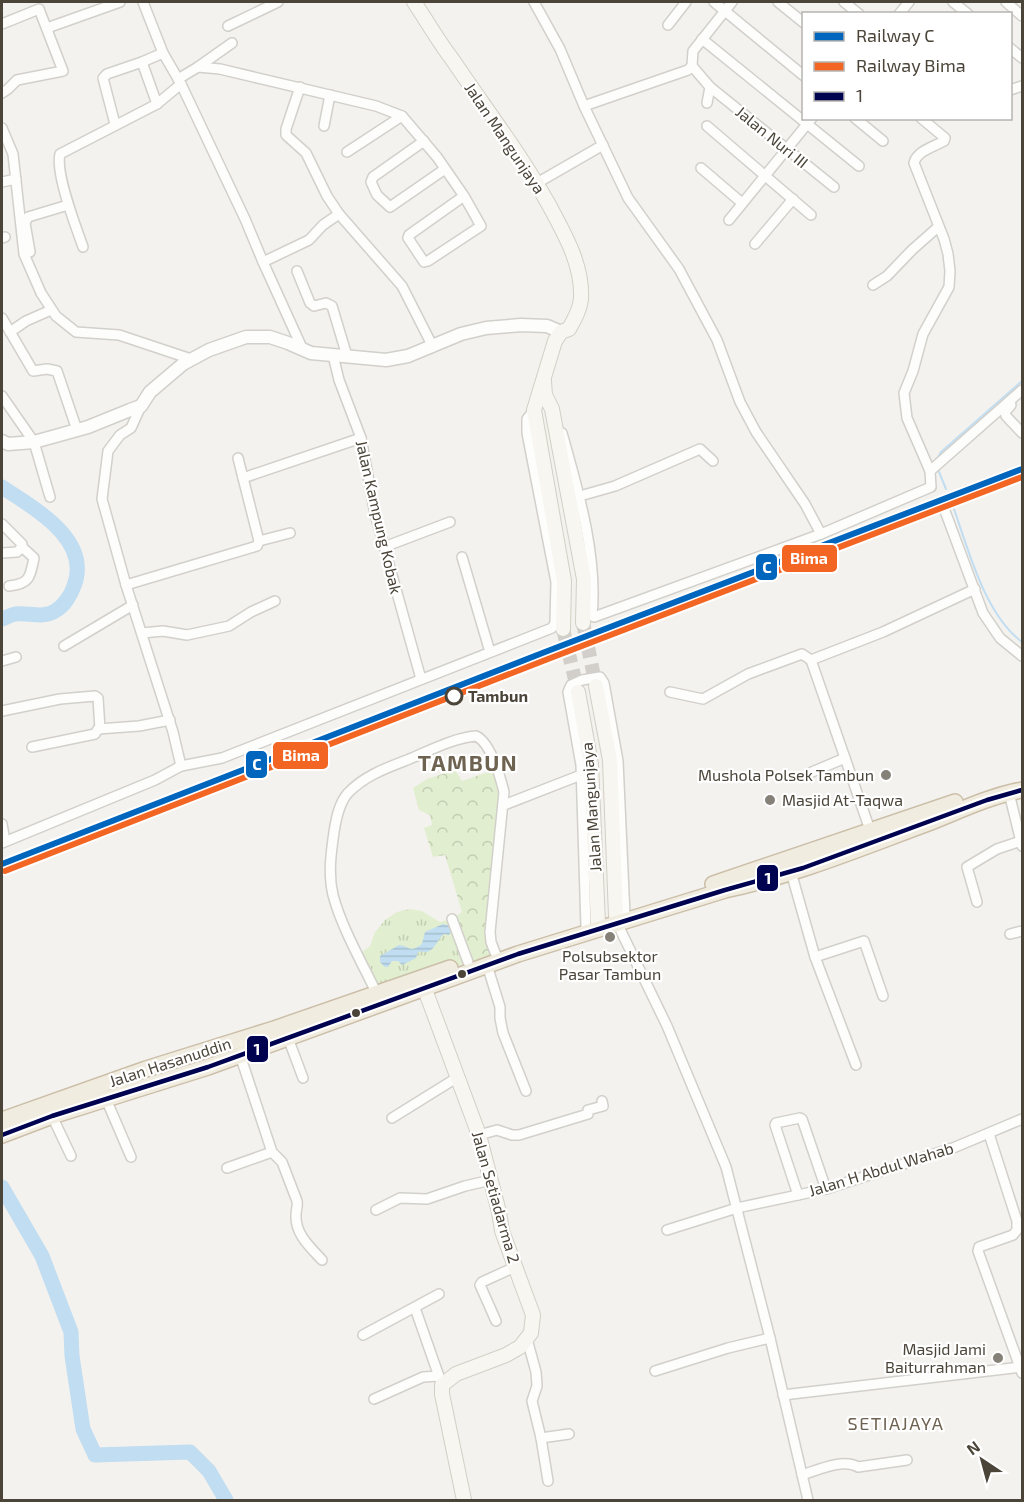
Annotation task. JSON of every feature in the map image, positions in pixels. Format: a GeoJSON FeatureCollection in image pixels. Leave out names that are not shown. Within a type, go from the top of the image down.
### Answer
{"type":"FeatureCollection","features":[{"type":"Feature","properties":{"kind":"highway","name":"Jalan Hasanuddin"},"geometry":{"type":"LineString","coordinates":[[2,1120],[146,1069],[274,1029],[468,962],[491,960],[594,932],[619,918],[835,849],[1023,780]]}},
{"type":"Feature","properties":{"kind":"highway","name":"Jalan Hasanuddin"},"geometry":{"type":"LineString","coordinates":[[2,1134],[208,1067],[491,960],[592,925],[791,872],[870,830],[1016,792]]}},
{"type":"Feature","properties":{"kind":"main road","name":"Jalan Mangunjaya"},"geometry":{"type":"LineString","coordinates":[[414,2],[446,51],[505,132],[537,183],[572,249],[580,284],[579,309],[570,329],[561,332],[551,352],[534,411],[564,581],[563,629]]}},
{"type":"Feature","properties":{"kind":"main road","name":"Jalan Mangunjaya"},"geometry":{"type":"LineString","coordinates":[[544,379],[545,395],[552,409],[585,579],[583,623]]}},
{"type":"Feature","properties":{"kind":"main road","name":"Jalan Mangunjaya"},"geometry":{"type":"LineString","coordinates":[[596,686],[610,760],[619,918]]}},
{"type":"Feature","properties":{"kind":"main road","name":"Jalan Mangunjaya"},"geometry":{"type":"LineString","coordinates":[[578,692],[591,764],[592,925]]}},
{"type":"Feature","properties":{"kind":"main road","name":"Jalan Setiadarma 2"},"geometry":{"type":"LineString","coordinates":[[424,987],[478,1135],[502,1231],[533,1316],[531,1333],[527,1340]]}},
{"type":"Feature","properties":{"kind":"main road"},"geometry":{"type":"LineString","coordinates":[[464,1500],[441,1380],[506,1355],[527,1340]]}},
{"type":"Feature","properties":{"kind":"street"},"geometry":{"type":"LineString","coordinates":[[47,28],[120,2]]}},
{"type":"Feature","properties":{"kind":"street"},"geometry":{"type":"LineString","coordinates":[[143,2],[163,52],[180,82],[245,219],[262,262],[303,350]]}},
{"type":"Feature","properties":{"kind":"street"},"geometry":{"type":"LineString","coordinates":[[228,26],[278,2]]}},
{"type":"Feature","properties":{"kind":"street"},"geometry":{"type":"LineString","coordinates":[[534,2],[560,49],[584,106],[628,198],[679,269],[717,340],[740,402],[756,432],[805,504],[821,534]]}},
{"type":"Feature","properties":{"kind":"street"},"geometry":{"type":"LineString","coordinates":[[668,25],[686,2]]}},
{"type":"Feature","properties":{"kind":"street"},"geometry":{"type":"LineString","coordinates":[[714,2],[802,74]]}},
{"type":"Feature","properties":{"kind":"street"},"geometry":{"type":"LineString","coordinates":[[584,106],[688,70],[692,66],[693,51],[732,2]]}},
{"type":"Feature","properties":{"kind":"street"},"geometry":{"type":"LineString","coordinates":[[778,2],[802,21]]}},
{"type":"Feature","properties":{"kind":"street"},"geometry":{"type":"LineString","coordinates":[[844,2],[856,12]]}},
{"type":"Feature","properties":{"kind":"street"},"geometry":{"type":"LineString","coordinates":[[953,2],[965,12]]}},
{"type":"Feature","properties":{"kind":"street"},"geometry":{"type":"LineString","coordinates":[[1006,2],[1023,16]]}},
{"type":"Feature","properties":{"kind":"street"},"geometry":{"type":"LineString","coordinates":[[2,24],[38,8],[63,71],[17,80],[2,93]]}},
{"type":"Feature","properties":{"kind":"street"},"geometry":{"type":"LineString","coordinates":[[702,39],[802,115]]}},
{"type":"Feature","properties":{"kind":"street"},"geometry":{"type":"LineString","coordinates":[[83,247],[68,205],[59,161],[60,153],[157,104],[198,67],[232,43]]}},
{"type":"Feature","properties":{"kind":"street"},"geometry":{"type":"LineString","coordinates":[[115,124],[103,78],[107,74],[163,52]]}},
{"type":"Feature","properties":{"kind":"street"},"geometry":{"type":"LineString","coordinates":[[142,62],[157,104]]}},
{"type":"Feature","properties":{"kind":"street","name":"Jalan Nuri III"},"geometry":{"type":"LineString","coordinates":[[692,66],[710,87],[834,187]]}},
{"type":"Feature","properties":{"kind":"street"},"geometry":{"type":"LineString","coordinates":[[198,67],[240,72],[376,106],[402,116],[445,169],[464,196],[481,226],[424,262],[408,238],[409,235],[464,196]]}},
{"type":"Feature","properties":{"kind":"street"},"geometry":{"type":"LineString","coordinates":[[300,87],[285,132],[306,153],[327,196],[339,214],[402,286],[433,347]]}},
{"type":"Feature","properties":{"kind":"street"},"geometry":{"type":"LineString","coordinates":[[708,103],[710,87]]}},
{"type":"Feature","properties":{"kind":"street"},"geometry":{"type":"LineString","coordinates":[[324,126],[330,95]]}},
{"type":"Feature","properties":{"kind":"street"},"geometry":{"type":"LineString","coordinates":[[347,152],[402,116]]}},
{"type":"Feature","properties":{"kind":"street"},"geometry":{"type":"LineString","coordinates":[[857,120],[883,141]]}},
{"type":"Feature","properties":{"kind":"street"},"geometry":{"type":"LineString","coordinates":[[552,409],[560,424],[580,496],[592,574],[592,616],[594,617],[821,534],[929,489],[932,485],[935,467],[907,418],[904,393],[923,334],[949,287],[948,254],[914,163],[914,159],[919,154],[944,141],[944,136],[924,120]]}},
{"type":"Feature","properties":{"kind":"street"},"geometry":{"type":"LineString","coordinates":[[729,220],[810,121],[859,166]]}},
{"type":"Feature","properties":{"kind":"street"},"geometry":{"type":"LineString","coordinates":[[707,126],[811,215]]}},
{"type":"Feature","properties":{"kind":"street"},"geometry":{"type":"LineString","coordinates":[[2,128],[5,143],[13,154],[24,254],[51,310],[76,332],[119,334],[191,359]]}},
{"type":"Feature","properties":{"kind":"street"},"geometry":{"type":"LineString","coordinates":[[424,141],[373,177],[371,182],[377,195],[390,207],[445,169]]}},
{"type":"Feature","properties":{"kind":"street"},"geometry":{"type":"LineString","coordinates":[[537,183],[603,145]]}},
{"type":"Feature","properties":{"kind":"street"},"geometry":{"type":"LineString","coordinates":[[701,168],[742,204]]}},
{"type":"Feature","properties":{"kind":"street"},"geometry":{"type":"LineString","coordinates":[[2,182],[16,179]]}},
{"type":"Feature","properties":{"kind":"street"},"geometry":{"type":"LineString","coordinates":[[755,244],[793,199]]}},
{"type":"Feature","properties":{"kind":"street"},"geometry":{"type":"LineString","coordinates":[[30,252],[25,223],[28,217],[68,205]]}},
{"type":"Feature","properties":{"kind":"street"},"geometry":{"type":"LineString","coordinates":[[262,262],[309,240],[323,225],[339,214]]}},
{"type":"Feature","properties":{"kind":"street"},"geometry":{"type":"LineString","coordinates":[[873,285],[887,276],[938,227]]}},
{"type":"Feature","properties":{"kind":"street"},"geometry":{"type":"LineString","coordinates":[[297,271],[310,303],[314,306],[326,303],[332,306],[346,356]]}},
{"type":"Feature","properties":{"kind":"street"},"geometry":{"type":"LineString","coordinates":[[10,332],[26,321],[51,310]]}},
{"type":"Feature","properties":{"kind":"street"},"geometry":{"type":"LineString","coordinates":[[2,318],[33,371],[47,369],[57,371],[77,430]]}},
{"type":"Feature","properties":{"kind":"street"},"geometry":{"type":"LineString","coordinates":[[181,766],[170,720],[126,585],[102,499],[108,451],[120,435],[131,428],[141,405],[150,392],[191,359],[219,346],[255,336],[270,337],[311,353],[386,360],[408,356],[461,334],[493,327],[547,326],[561,332]]}},
{"type":"Feature","properties":{"kind":"street","name":"Jalan Kampung Kobak"},"geometry":{"type":"LineString","coordinates":[[333,356],[339,380],[361,438],[375,514],[421,679]]}},
{"type":"Feature","properties":{"kind":"street"},"geometry":{"type":"LineString","coordinates":[[935,467],[1023,390]]}},
{"type":"Feature","properties":{"kind":"street"},"geometry":{"type":"LineString","coordinates":[[2,396],[34,442],[50,497]]}},
{"type":"Feature","properties":{"kind":"street"},"geometry":{"type":"LineString","coordinates":[[1023,396],[1005,412],[1006,416],[1023,433]]}},
{"type":"Feature","properties":{"kind":"street"},"geometry":{"type":"LineString","coordinates":[[2,441],[8,444],[34,442],[77,430],[141,405]]}},
{"type":"Feature","properties":{"kind":"street"},"geometry":{"type":"LineString","coordinates":[[2,824],[3,842],[155,780],[181,766],[222,758],[548,631],[555,623],[556,582],[526,433],[527,419],[534,411]]}},
{"type":"Feature","properties":{"kind":"street"},"geometry":{"type":"LineString","coordinates":[[243,478],[361,438]]}},
{"type":"Feature","properties":{"kind":"street"},"geometry":{"type":"LineString","coordinates":[[580,496],[622,483],[700,449],[713,461]]}},
{"type":"Feature","properties":{"kind":"street"},"geometry":{"type":"LineString","coordinates":[[126,585],[257,546],[259,541],[238,458]]}},
{"type":"Feature","properties":{"kind":"street"},"geometry":{"type":"LineString","coordinates":[[945,511],[983,613],[992,629],[1005,643],[1023,656]]}},
{"type":"Feature","properties":{"kind":"street"},"geometry":{"type":"LineString","coordinates":[[384,547],[450,522]]}},
{"type":"Feature","properties":{"kind":"street"},"geometry":{"type":"LineString","coordinates":[[3,527],[34,558],[28,579],[23,584],[9,586]]}},
{"type":"Feature","properties":{"kind":"street"},"geometry":{"type":"LineString","coordinates":[[259,541],[290,533]]}},
{"type":"Feature","properties":{"kind":"street"},"geometry":{"type":"LineString","coordinates":[[2,553],[17,552],[22,547]]}},
{"type":"Feature","properties":{"kind":"street"},"geometry":{"type":"LineString","coordinates":[[462,557],[490,652]]}},
{"type":"Feature","properties":{"kind":"street"},"geometry":{"type":"LineString","coordinates":[[811,660],[884,632],[975,589]]}},
{"type":"Feature","properties":{"kind":"street"},"geometry":{"type":"LineString","coordinates":[[141,633],[163,631],[187,635],[229,626],[275,601]]}},
{"type":"Feature","properties":{"kind":"street"},"geometry":{"type":"LineString","coordinates":[[64,646],[133,605]]}},
{"type":"Feature","properties":{"kind":"street"},"geometry":{"type":"LineString","coordinates":[[670,692],[704,699],[748,674],[802,654],[811,660],[870,830]]}},
{"type":"Feature","properties":{"kind":"street"},"geometry":{"type":"LineString","coordinates":[[2,661],[16,657]]}},
{"type":"Feature","properties":{"kind":"street"},"geometry":{"type":"LineString","coordinates":[[592,925],[581,775],[569,688],[582,680],[600,677],[604,683],[618,761],[619,918],[726,1167],[770,1338],[808,1500]]}},
{"type":"Feature","properties":{"kind":"street"},"geometry":{"type":"LineString","coordinates":[[2,711],[60,699],[96,696],[100,729]]}},
{"type":"Feature","properties":{"kind":"street"},"geometry":{"type":"LineString","coordinates":[[32,747],[95,735],[97,729],[139,726],[170,720]]}},
{"type":"Feature","properties":{"kind":"street"},"geometry":{"type":"LineString","coordinates":[[376,992],[333,895],[330,856],[336,819],[346,795],[360,782],[380,770],[456,741],[476,736],[481,738],[500,776],[504,792],[490,932],[491,960],[503,1033],[526,1090]]}},
{"type":"Feature","properties":{"kind":"street"},"geometry":{"type":"LineString","coordinates":[[812,772],[845,758]]}},
{"type":"Feature","properties":{"kind":"street"},"geometry":{"type":"LineString","coordinates":[[504,805],[581,775]]}},
{"type":"Feature","properties":{"kind":"street"},"geometry":{"type":"LineString","coordinates":[[977,902],[967,867],[997,849],[1022,843],[1016,792]]}},
{"type":"Feature","properties":{"kind":"street"},"geometry":{"type":"LineString","coordinates":[[791,872],[815,957],[856,1065]]}},
{"type":"Feature","properties":{"kind":"street"},"geometry":{"type":"LineString","coordinates":[[452,919],[468,962]]}},
{"type":"Feature","properties":{"kind":"street"},"geometry":{"type":"LineString","coordinates":[[1010,934],[1023,931]]}},
{"type":"Feature","properties":{"kind":"street"},"geometry":{"type":"LineString","coordinates":[[815,957],[864,940],[883,996]]}},
{"type":"Feature","properties":{"kind":"street"},"geometry":{"type":"LineString","coordinates":[[288,1038],[303,1078]]}},
{"type":"Feature","properties":{"kind":"street"},"geometry":{"type":"LineString","coordinates":[[240,1055],[273,1152],[282,1162],[297,1201],[296,1215],[300,1234],[322,1260]]}},
{"type":"Feature","properties":{"kind":"street"},"geometry":{"type":"LineString","coordinates":[[392,1118],[458,1077]]}},
{"type":"Feature","properties":{"kind":"street"},"geometry":{"type":"LineString","coordinates":[[106,1099],[131,1157]]}},
{"type":"Feature","properties":{"kind":"street"},"geometry":{"type":"LineString","coordinates":[[478,1135],[497,1130],[519,1135],[588,1114],[588,1110],[603,1106],[602,1101]]}},
{"type":"Feature","properties":{"kind":"street"},"geometry":{"type":"LineString","coordinates":[[52,1116],[71,1156]]}},
{"type":"Feature","properties":{"kind":"street"},"geometry":{"type":"LineString","coordinates":[[798,1195],[775,1125],[786,1119],[802,1119],[826,1189]]}},
{"type":"Feature","properties":{"kind":"street","name":"Jalan H Abdul Wahab"},"geometry":{"type":"LineString","coordinates":[[667,1230],[737,1208],[826,1189],[953,1148],[1023,1119]]}},
{"type":"Feature","properties":{"kind":"street"},"geometry":{"type":"LineString","coordinates":[[783,1395],[1022,1370],[978,1251],[979,1247],[1013,1235],[1017,1230],[1017,1221],[989,1134]]}},
{"type":"Feature","properties":{"kind":"street"},"geometry":{"type":"LineString","coordinates":[[227,1168],[273,1152]]}},
{"type":"Feature","properties":{"kind":"street"},"geometry":{"type":"LineString","coordinates":[[376,1210],[400,1198],[427,1199],[491,1180]]}},
{"type":"Feature","properties":{"kind":"street"},"geometry":{"type":"LineString","coordinates":[[496,1321],[480,1285],[515,1267]]}},
{"type":"Feature","properties":{"kind":"street"},"geometry":{"type":"LineString","coordinates":[[363,1335],[439,1294]]}},
{"type":"Feature","properties":{"kind":"street"},"geometry":{"type":"LineString","coordinates":[[374,1399],[423,1377],[441,1380],[415,1308]]}},
{"type":"Feature","properties":{"kind":"street"},"geometry":{"type":"LineString","coordinates":[[655,1371],[712,1352],[770,1338]]}},
{"type":"Feature","properties":{"kind":"street"},"geometry":{"type":"LineString","coordinates":[[527,1340],[536,1372],[537,1386],[532,1401],[549,1480]]}},
{"type":"Feature","properties":{"kind":"street"},"geometry":{"type":"LineString","coordinates":[[541,1438],[570,1434]]}},
{"type":"Feature","properties":{"kind":"street"},"geometry":{"type":"LineString","coordinates":[[802,1475],[841,1464],[854,1464],[858,1467],[907,1460]]}},
{"type":"Feature","properties":{"kind":"green space"},"geometry":{"type":"Polygon","coordinates":[[[497,769],[504,792],[493,910],[496,955],[468,962],[452,919],[462,912],[445,855],[433,857],[424,828],[432,825],[430,815],[419,810],[413,788],[427,779],[455,770],[462,781],[497,769]]]}},
{"type":"Feature","properties":{"kind":"green space"},"geometry":{"type":"Polygon","coordinates":[[[410,909],[422,911],[440,922],[452,919],[468,962],[376,992],[358,955],[370,946],[375,932],[385,920],[397,912],[410,909]]]}},
{"type":"Feature","properties":{"kind":"water"},"geometry":{"type":"Polygon","coordinates":[[[443,924],[450,926],[451,932],[449,935],[444,934],[430,951],[418,952],[416,958],[402,965],[398,961],[392,961],[388,967],[385,967],[380,962],[380,956],[399,945],[410,949],[418,947],[422,944],[425,932],[443,924]]]}},
{"type":"Feature","properties":{"kind":"waterway"},"geometry":{"type":"LineString","coordinates":[[936,461],[941,452],[1022,381]]}},
{"type":"Feature","properties":{"kind":"waterway"},"geometry":{"type":"LineString","coordinates":[[937,467],[946,489]]}},
{"type":"Feature","properties":{"kind":"waterway"},"geometry":{"type":"LineString","coordinates":[[2,487],[43,515],[56,527],[75,554],[77,569],[71,593],[58,609],[46,615],[15,614],[2,619]]}},
{"type":"Feature","properties":{"kind":"waterway"},"geometry":{"type":"LineString","coordinates":[[954,509],[972,563],[988,599],[1009,630],[1022,642]]}},
{"type":"Feature","properties":{"kind":"waterway"},"geometry":{"type":"LineString","coordinates":[[2,1187],[42,1256],[71,1332],[72,1356],[83,1429],[95,1455],[190,1452],[209,1471],[226,1500]]}},
{"type":"Feature","properties":{"kind":"tunnel"},"geometry":{"type":"LineString","coordinates":[[583,623],[596,686]]}},
{"type":"Feature","properties":{"kind":"tunnel"},"geometry":{"type":"LineString","coordinates":[[563,629],[578,692]]}},
{"type":"Feature","properties":{"kind":"rail line","name":"C"},"geometry":{"type":"LineString","coordinates":[[2,864],[1022,469]]}},
{"type":"Feature","properties":{"kind":"rail line","name":"Bima"},"geometry":{"type":"LineString","coordinates":[[5,871],[1022,477]]}},
{"type":"Feature","properties":{"kind":"transit line","name":"1"},"geometry":{"type":"LineString","coordinates":[[2,1135],[52,1116],[208,1067],[518,954],[803,868],[987,800],[1022,790]]}},
{"type":"Feature","properties":{"kind":"place","name":"Tambun"},"geometry":{"type":"Point","coordinates":[454,696]}},
{"type":"Feature","properties":{"kind":"place","name":"Mushola Polsek Tambun"},"geometry":{"type":"Point","coordinates":[886,775]}},
{"type":"Feature","properties":{"kind":"place","name":"Masjid At-Taqwa"},"geometry":{"type":"Point","coordinates":[770,800]}},
{"type":"Feature","properties":{"kind":"place","name":"Polsubsektor Pasar Tambun"},"geometry":{"type":"Point","coordinates":[610,937]}},
{"type":"Feature","properties":{"kind":"place","name":"Masjid Jami Baiturrahman"},"geometry":{"type":"Point","coordinates":[998,1358]}},
{"type":"Feature","properties":{"kind":"district","name":"TAMBUN"},"geometry":{"type":"Point","coordinates":[468,763]}},
{"type":"Feature","properties":{"kind":"district","name":"SETIAJAYA"},"geometry":{"type":"Point","coordinates":[896,1424]}}]}
